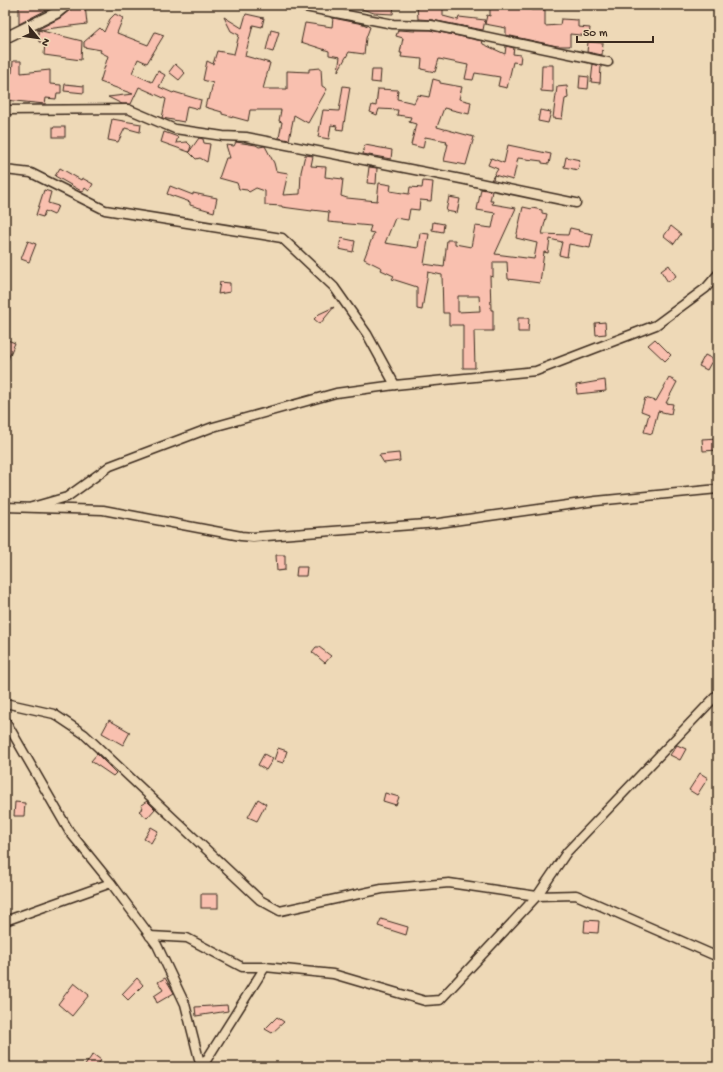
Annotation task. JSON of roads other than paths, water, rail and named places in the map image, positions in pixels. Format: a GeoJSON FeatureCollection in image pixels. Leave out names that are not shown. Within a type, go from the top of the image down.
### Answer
{"type":"FeatureCollection","features":[{"type":"Feature","properties":{"kind":"street"},"geometry":{"type":"LineString","coordinates":[[5,38],[56,13],[66,5]]}},
{"type":"Feature","properties":{"kind":"street"},"geometry":{"type":"LineString","coordinates":[[301,5],[393,24],[431,25],[608,62]]}},
{"type":"Feature","properties":{"kind":"street"},"geometry":{"type":"LineString","coordinates":[[5,110],[128,109],[175,129],[223,136],[246,137],[576,203]]}},
{"type":"Feature","properties":{"kind":"street"},"geometry":{"type":"LineString","coordinates":[[5,170],[31,173],[105,210],[282,238],[334,287],[368,334],[395,385]]}},
{"type":"Feature","properties":{"kind":"street"},"geometry":{"type":"LineString","coordinates":[[32,507],[67,497],[110,466],[213,427],[336,393],[395,385],[536,371],[656,325],[706,288],[718,274]]}},
{"type":"Feature","properties":{"kind":"street"},"geometry":{"type":"LineString","coordinates":[[5,507],[103,510],[253,537],[439,523],[596,501],[718,489]]}},
{"type":"Feature","properties":{"kind":"street"},"geometry":{"type":"LineString","coordinates":[[150,936],[187,938],[242,967],[265,966],[334,974],[425,1001],[440,1000],[537,896],[567,852],[718,694]]}},
{"type":"Feature","properties":{"kind":"street"},"geometry":{"type":"LineString","coordinates":[[5,703],[54,714],[84,734],[260,900],[280,911],[382,889],[449,883],[537,896],[576,895],[718,957]]}},
{"type":"Feature","properties":{"kind":"street"},"geometry":{"type":"LineString","coordinates":[[5,720],[69,831],[157,944],[185,1004],[201,1067]]}},
{"type":"Feature","properties":{"kind":"street"},"geometry":{"type":"LineString","coordinates":[[5,921],[111,883]]}},
{"type":"Feature","properties":{"kind":"street"},"geometry":{"type":"LineString","coordinates":[[201,1067],[265,966]]}}]}
